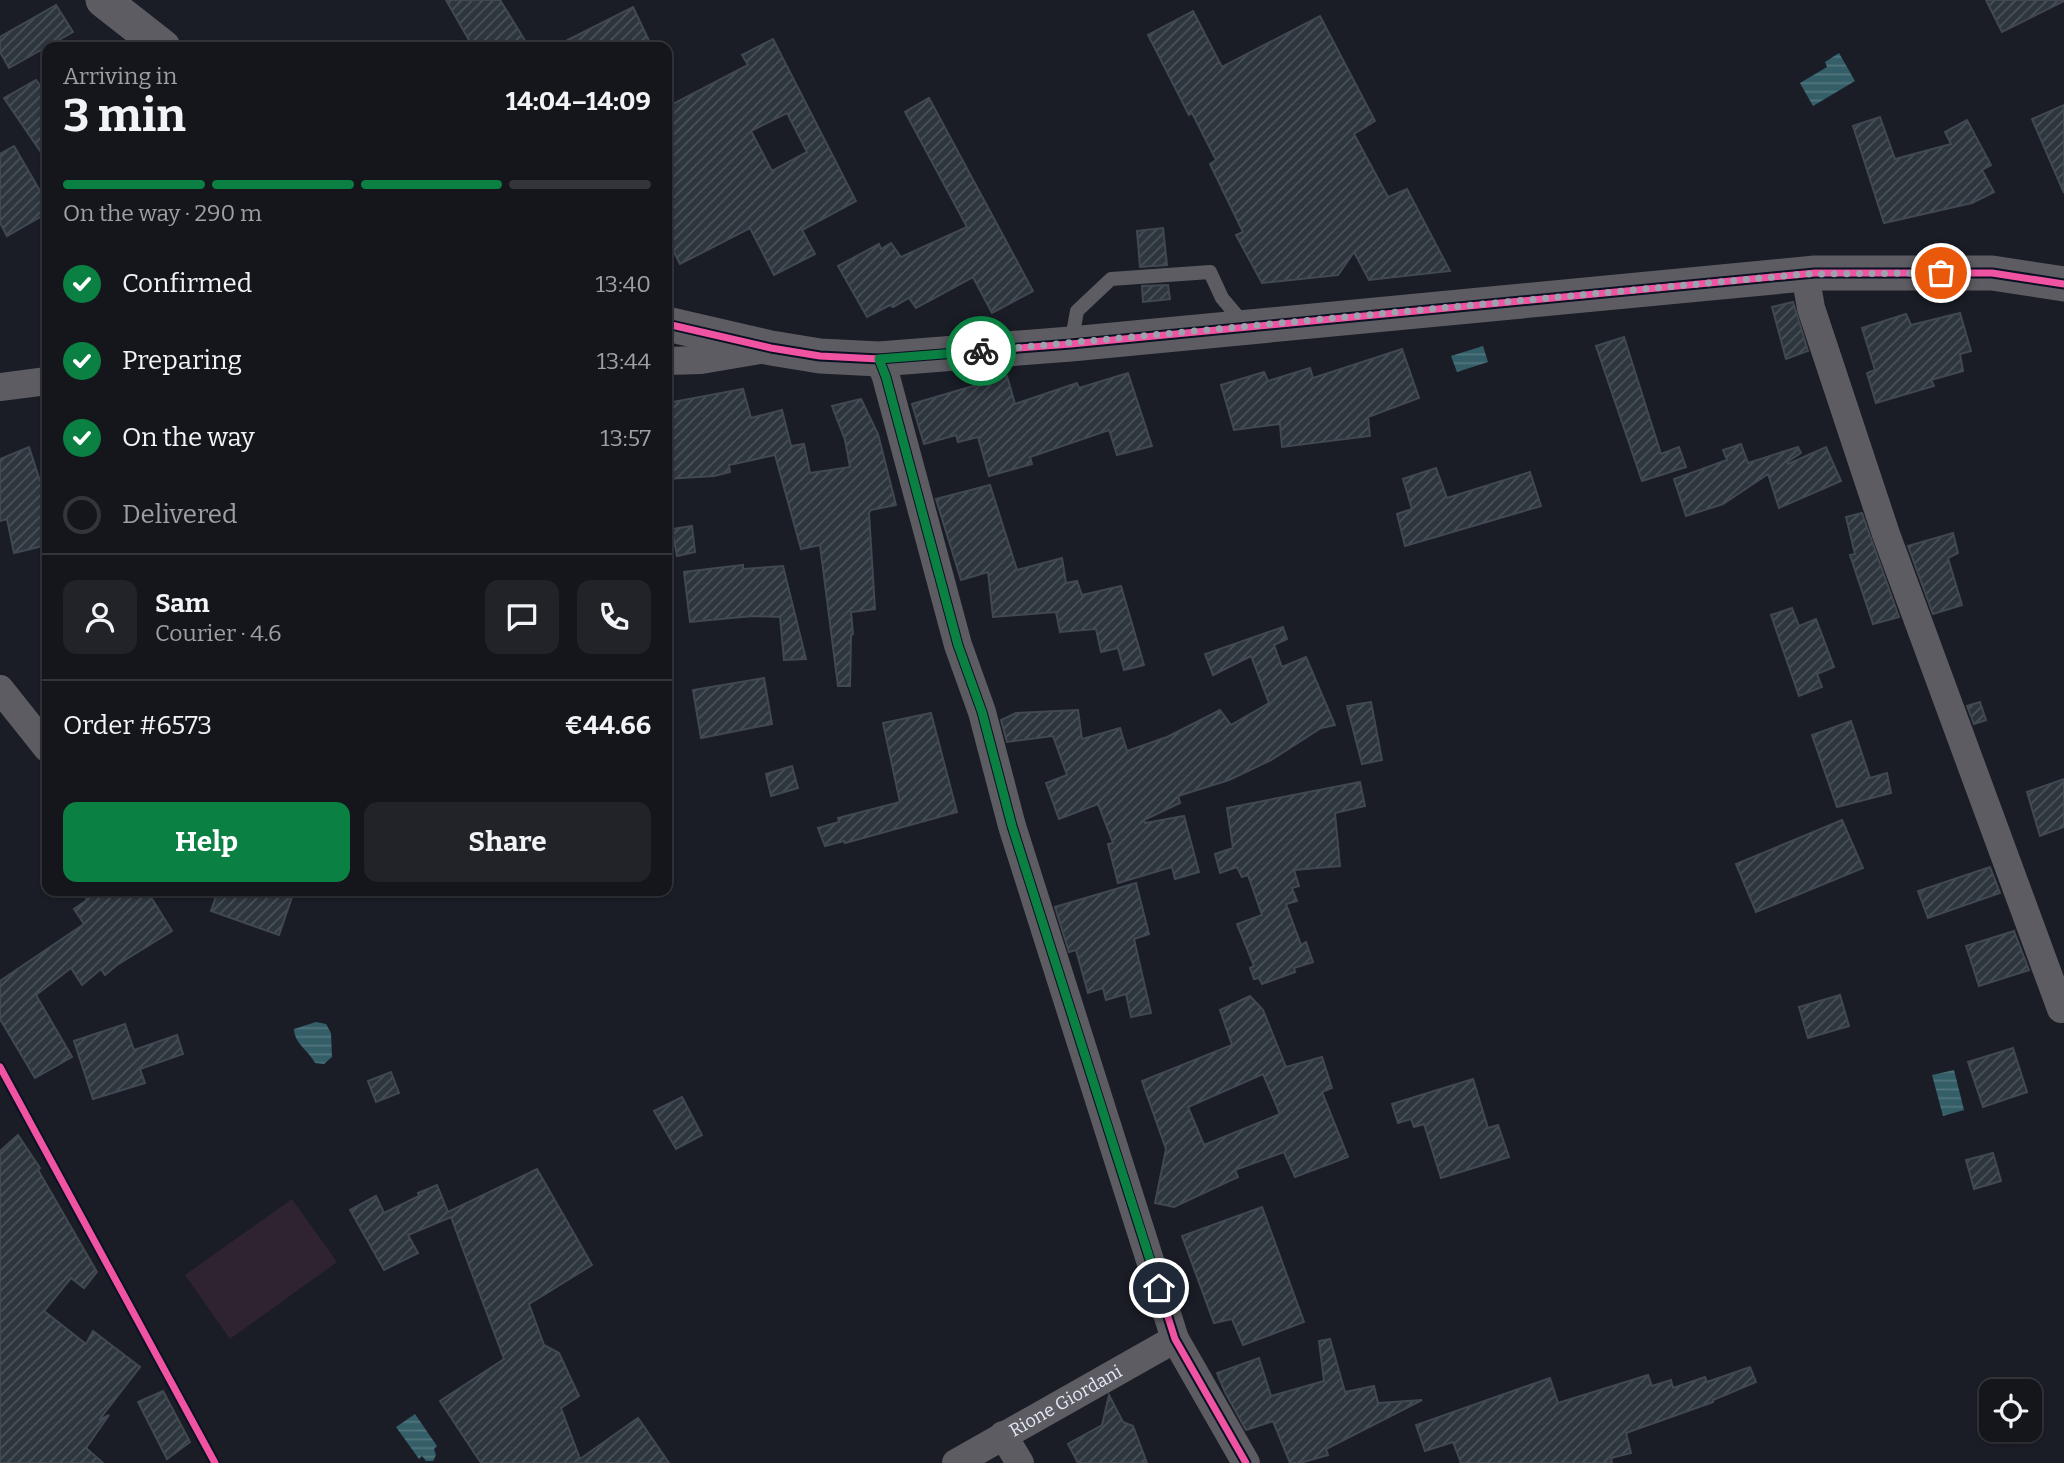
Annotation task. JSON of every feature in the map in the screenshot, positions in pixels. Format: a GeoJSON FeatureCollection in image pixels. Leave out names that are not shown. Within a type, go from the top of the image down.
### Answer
{"type":"FeatureCollection","features":[{"type":"Feature","properties":{"kind":"street"},"geometry":{"type":"LineString","coordinates":[[103,0],[157,42]]}},
{"type":"Feature","properties":{"kind":"street"},"geometry":{"type":"LineString","coordinates":[[672,325],[771,348],[820,356],[879,359],[1248,328],[1805,274],[1992,273],[2064,284]]}},
{"type":"Feature","properties":{"kind":"street"},"geometry":{"type":"LineString","coordinates":[[1805,274],[1811,308],[1886,534],[2061,1009]]}},
{"type":"Feature","properties":{"kind":"street"},"geometry":{"type":"LineString","coordinates":[[672,361],[701,360],[771,348]]}},
{"type":"Feature","properties":{"kind":"street"},"geometry":{"type":"LineString","coordinates":[[879,359],[922,506],[958,645],[982,712],[1012,826],[1175,1339],[1246,1463]]}},
{"type":"Feature","properties":{"kind":"street"},"geometry":{"type":"LineString","coordinates":[[0,387],[42,382]]}},
{"type":"Feature","properties":{"kind":"street"},"geometry":{"type":"LineString","coordinates":[[0,689],[42,742]]}},
{"type":"Feature","properties":{"kind":"street","name":"Rione Giordani"},"geometry":{"type":"LineString","coordinates":[[956,1463],[1175,1339]]}},
{"type":"Feature","properties":{"kind":"street"},"geometry":{"type":"LineString","coordinates":[[1003,1435],[1020,1463]]}},
{"type":"Feature","properties":{"kind":"lane"},"geometry":{"type":"LineString","coordinates":[[1071,344],[1077,311],[1111,279],[1210,272],[1222,298],[1248,328]]}},
{"type":"Feature","properties":{"kind":"shaded area"},"geometry":{"type":"Polygon","coordinates":[[[292,1199],[337,1262],[230,1339],[185,1275],[292,1199]]]}},
{"type":"Feature","properties":{"kind":"water"},"geometry":{"type":"Polygon","coordinates":[[[1839,53],[1855,81],[1813,106],[1800,83],[1827,67],[1825,62],[1839,53]]]}},
{"type":"Feature","properties":{"kind":"water"},"geometry":{"type":"Polygon","coordinates":[[[1483,346],[1488,362],[1457,372],[1451,356],[1483,346]]]}},
{"type":"Feature","properties":{"kind":"water"},"geometry":{"type":"Polygon","coordinates":[[[316,1022],[326,1024],[331,1033],[332,1057],[324,1064],[315,1063],[299,1043],[294,1029],[316,1022]]]}},
{"type":"Feature","properties":{"kind":"water"},"geometry":{"type":"Polygon","coordinates":[[[1954,1070],[1964,1110],[1943,1116],[1932,1075],[1954,1070]]]}},
{"type":"Feature","properties":{"kind":"water"},"geometry":{"type":"Polygon","coordinates":[[[415,1414],[437,1446],[434,1449],[436,1455],[433,1461],[426,1461],[422,1456],[419,1459],[396,1427],[415,1414]]]}},
{"type":"Feature","properties":{"kind":"building"},"geometry":{"type":"Polygon","coordinates":[[[446,0],[500,0],[526,42],[470,42],[446,0]]]}},
{"type":"Feature","properties":{"kind":"building"},"geometry":{"type":"Polygon","coordinates":[[[1986,0],[2064,0],[2064,1],[2002,32],[1986,0]]]}},
{"type":"Feature","properties":{"kind":"building"},"geometry":{"type":"Polygon","coordinates":[[[56,5],[73,32],[55,42],[42,42],[42,49],[9,68],[0,52],[0,37],[56,5]]]}},
{"type":"Feature","properties":{"kind":"building"},"geometry":{"type":"Polygon","coordinates":[[[633,7],[650,42],[564,42],[633,7]]]}},
{"type":"Feature","properties":{"kind":"building"},"geometry":{"type":"Polygon","coordinates":[[[1193,11],[1222,67],[1320,16],[1375,121],[1354,134],[1388,197],[1407,189],[1450,271],[1369,280],[1354,252],[1338,275],[1262,283],[1236,235],[1243,232],[1210,164],[1216,160],[1192,113],[1189,115],[1148,35],[1193,11]]]}},
{"type":"Feature","properties":{"kind":"building"},"geometry":{"type":"Polygon","coordinates":[[[773,39],[856,201],[802,230],[815,254],[774,275],[750,228],[680,264],[672,248],[672,104],[748,65],[742,55],[773,39]],[[787,113],[751,131],[772,171],[807,152],[787,113]]]}},
{"type":"Feature","properties":{"kind":"building"},"geometry":{"type":"Polygon","coordinates":[[[36,80],[42,88],[42,154],[4,98],[36,80]]]}},
{"type":"Feature","properties":{"kind":"building"},"geometry":{"type":"Polygon","coordinates":[[[929,98],[1033,291],[992,313],[973,277],[916,308],[909,298],[867,317],[838,266],[879,244],[881,249],[891,243],[901,257],[967,227],[905,112],[929,98]]]}},
{"type":"Feature","properties":{"kind":"building"},"geometry":{"type":"Polygon","coordinates":[[[2064,105],[2064,193],[2032,119],[2064,105]]]}},
{"type":"Feature","properties":{"kind":"building"},"geometry":{"type":"Polygon","coordinates":[[[1880,117],[1895,159],[1951,144],[1945,132],[1967,120],[1991,165],[1982,170],[1994,192],[1972,203],[1884,223],[1853,126],[1880,117]]]}},
{"type":"Feature","properties":{"kind":"building"},"geometry":{"type":"Polygon","coordinates":[[[14,146],[42,194],[42,216],[7,236],[0,223],[0,154],[14,146]]]}},
{"type":"Feature","properties":{"kind":"building"},"geometry":{"type":"Polygon","coordinates":[[[1163,228],[1167,265],[1140,267],[1137,231],[1163,228]]]}},
{"type":"Feature","properties":{"kind":"building"},"geometry":{"type":"Polygon","coordinates":[[[1168,285],[1170,299],[1143,302],[1142,286],[1168,285]]]}},
{"type":"Feature","properties":{"kind":"building"},"geometry":{"type":"Polygon","coordinates":[[[1793,302],[1808,351],[1786,359],[1772,307],[1793,302]]]}},
{"type":"Feature","properties":{"kind":"building"},"geometry":{"type":"Polygon","coordinates":[[[1960,313],[1971,351],[1960,354],[1963,371],[1931,380],[1934,386],[1876,403],[1867,373],[1875,370],[1862,328],[1906,314],[1911,325],[1960,313]]]}},
{"type":"Feature","properties":{"kind":"building"},"geometry":{"type":"Polygon","coordinates":[[[1624,337],[1661,454],[1679,447],[1686,467],[1642,481],[1596,346],[1624,337]]]}},
{"type":"Feature","properties":{"kind":"building"},"geometry":{"type":"Polygon","coordinates":[[[1402,349],[1419,398],[1368,417],[1370,436],[1282,447],[1280,424],[1234,430],[1221,385],[1264,372],[1268,381],[1310,368],[1313,378],[1402,349]]]}},
{"type":"Feature","properties":{"kind":"building"},"geometry":{"type":"Polygon","coordinates":[[[1128,373],[1152,446],[1117,455],[1109,430],[1030,457],[1032,464],[989,476],[978,437],[958,442],[956,435],[924,444],[912,404],[1007,376],[1015,404],[1077,383],[1079,388],[1128,373]]]}},
{"type":"Feature","properties":{"kind":"building"},"geometry":{"type":"Polygon","coordinates":[[[743,389],[751,418],[782,410],[791,446],[804,444],[810,473],[850,467],[845,440],[832,406],[861,399],[878,434],[896,505],[871,510],[869,513],[875,609],[851,612],[853,634],[850,686],[838,686],[820,545],[801,549],[775,455],[729,465],[730,472],[714,476],[672,479],[672,402],[743,389]]]}},
{"type":"Feature","properties":{"kind":"building"},"geometry":{"type":"Polygon","coordinates":[[[1741,444],[1748,463],[1798,447],[1801,453],[1787,462],[1788,464],[1826,447],[1841,481],[1779,508],[1768,474],[1723,504],[1686,516],[1674,479],[1727,460],[1723,450],[1741,444]]]}},
{"type":"Feature","properties":{"kind":"building"},"geometry":{"type":"Polygon","coordinates":[[[29,447],[42,481],[42,546],[14,553],[7,519],[0,521],[0,459],[29,447]]]}},
{"type":"Feature","properties":{"kind":"building"},"geometry":{"type":"Polygon","coordinates":[[[1436,468],[1447,498],[1530,472],[1541,506],[1405,546],[1397,514],[1412,509],[1403,479],[1436,468]]]}},
{"type":"Feature","properties":{"kind":"building"},"geometry":{"type":"Polygon","coordinates":[[[990,485],[1017,570],[1062,558],[1066,583],[1077,581],[1082,595],[1121,586],[1144,665],[1124,670],[1118,648],[1101,652],[1096,629],[1060,632],[1056,612],[993,617],[988,572],[961,580],[936,499],[990,485]]]}},
{"type":"Feature","properties":{"kind":"building"},"geometry":{"type":"Polygon","coordinates":[[[1862,513],[1899,617],[1873,624],[1850,555],[1855,554],[1846,517],[1862,513]]]}},
{"type":"Feature","properties":{"kind":"building"},"geometry":{"type":"Polygon","coordinates":[[[692,526],[695,552],[677,556],[672,529],[692,526]]]}},
{"type":"Feature","properties":{"kind":"building"},"geometry":{"type":"Polygon","coordinates":[[[1953,533],[1958,553],[1948,558],[1962,605],[1933,614],[1908,546],[1953,533]]]}},
{"type":"Feature","properties":{"kind":"building"},"geometry":{"type":"Polygon","coordinates":[[[743,565],[743,569],[783,566],[806,659],[784,660],[780,617],[753,616],[690,622],[684,572],[743,565]]]}},
{"type":"Feature","properties":{"kind":"building"},"geometry":{"type":"Polygon","coordinates":[[[1792,608],[1799,626],[1816,619],[1834,667],[1817,674],[1822,687],[1799,696],[1771,615],[1792,608]]]}},
{"type":"Feature","properties":{"kind":"building"},"geometry":{"type":"Polygon","coordinates":[[[1283,627],[1287,639],[1274,645],[1282,667],[1306,657],[1335,725],[1321,728],[1271,760],[1229,780],[1178,796],[1180,803],[1144,820],[1145,823],[1184,816],[1199,872],[1175,879],[1172,867],[1118,883],[1108,844],[1113,843],[1098,804],[1059,819],[1046,783],[1067,775],[1053,736],[1007,742],[1001,720],[1016,713],[1078,710],[1082,739],[1120,728],[1127,751],[1167,737],[1220,710],[1231,725],[1269,703],[1251,656],[1213,675],[1205,654],[1283,627]]]}},
{"type":"Feature","properties":{"kind":"building"},"geometry":{"type":"Polygon","coordinates":[[[764,678],[772,724],[701,738],[693,690],[764,678]]]}},
{"type":"Feature","properties":{"kind":"building"},"geometry":{"type":"Polygon","coordinates":[[[1371,702],[1382,760],[1362,764],[1347,706],[1371,702]]]}},
{"type":"Feature","properties":{"kind":"building"},"geometry":{"type":"Polygon","coordinates":[[[1980,702],[1986,720],[1974,724],[1967,706],[1980,702]]]}},
{"type":"Feature","properties":{"kind":"building"},"geometry":{"type":"Polygon","coordinates":[[[931,713],[957,812],[825,846],[818,828],[839,822],[838,818],[900,802],[883,723],[931,713]]]}},
{"type":"Feature","properties":{"kind":"building"},"geometry":{"type":"Polygon","coordinates":[[[1851,721],[1870,778],[1887,773],[1891,793],[1837,807],[1812,735],[1851,721]]]}},
{"type":"Feature","properties":{"kind":"building"},"geometry":{"type":"Polygon","coordinates":[[[792,766],[798,788],[771,796],[766,774],[792,766]]]}},
{"type":"Feature","properties":{"kind":"building"},"geometry":{"type":"Polygon","coordinates":[[[2064,779],[2064,827],[2040,836],[2027,792],[2064,779]]]}},
{"type":"Feature","properties":{"kind":"building"},"geometry":{"type":"Polygon","coordinates":[[[1360,782],[1365,806],[1335,813],[1340,866],[1294,870],[1299,886],[1292,888],[1297,901],[1286,904],[1301,945],[1306,942],[1313,962],[1262,984],[1259,978],[1254,979],[1250,968],[1254,966],[1237,924],[1262,915],[1248,875],[1242,877],[1237,867],[1220,873],[1215,854],[1233,848],[1227,808],[1360,782]]]}},
{"type":"Feature","properties":{"kind":"building"},"geometry":{"type":"Polygon","coordinates":[[[1842,820],[1863,868],[1756,912],[1736,864],[1842,820]]]}},
{"type":"Feature","properties":{"kind":"building"},"geometry":{"type":"Polygon","coordinates":[[[1990,867],[2000,893],[1928,918],[1918,891],[1990,867]]]}},
{"type":"Feature","properties":{"kind":"building"},"geometry":{"type":"Polygon","coordinates":[[[1136,883],[1149,934],[1134,939],[1151,1013],[1131,1017],[1126,994],[1106,1000],[1103,988],[1088,993],[1076,950],[1069,952],[1055,907],[1136,883]]]}},
{"type":"Feature","properties":{"kind":"building"},"geometry":{"type":"Polygon","coordinates":[[[85,896],[150,896],[172,931],[105,975],[101,969],[82,985],[71,968],[36,995],[72,1057],[35,1078],[0,1019],[0,981],[84,924],[74,909],[87,900],[85,896]]]}},
{"type":"Feature","properties":{"kind":"building"},"geometry":{"type":"Polygon","coordinates":[[[216,896],[292,896],[279,935],[211,911],[216,896]]]}},
{"type":"Feature","properties":{"kind":"building"},"geometry":{"type":"Polygon","coordinates":[[[2014,931],[2029,970],[1979,986],[1966,946],[2014,931]]]}},
{"type":"Feature","properties":{"kind":"building"},"geometry":{"type":"Polygon","coordinates":[[[1840,995],[1849,1026],[1808,1038],[1799,1007],[1840,995]]]}},
{"type":"Feature","properties":{"kind":"building"},"geometry":{"type":"Polygon","coordinates":[[[1250,996],[1263,1010],[1286,1067],[1322,1057],[1332,1088],[1322,1092],[1348,1157],[1295,1177],[1284,1152],[1235,1170],[1238,1177],[1174,1207],[1155,1203],[1166,1149],[1142,1081],[1232,1045],[1220,1010],[1250,996]],[[1263,1074],[1188,1107],[1204,1145],[1280,1114],[1263,1074]]]}},
{"type":"Feature","properties":{"kind":"building"},"geometry":{"type":"Polygon","coordinates":[[[125,1024],[134,1050],[177,1035],[183,1054],[140,1069],[145,1083],[93,1099],[74,1041],[125,1024]]]}},
{"type":"Feature","properties":{"kind":"building"},"geometry":{"type":"Polygon","coordinates":[[[2013,1048],[2027,1092],[1983,1107],[1968,1062],[2013,1048]]]}},
{"type":"Feature","properties":{"kind":"building"},"geometry":{"type":"Polygon","coordinates":[[[391,1072],[399,1093],[376,1102],[368,1081],[391,1072]]]}},
{"type":"Feature","properties":{"kind":"building"},"geometry":{"type":"Polygon","coordinates":[[[1473,1079],[1488,1128],[1498,1125],[1509,1157],[1441,1178],[1424,1124],[1414,1127],[1411,1119],[1398,1123],[1392,1104],[1473,1079]]]}},
{"type":"Feature","properties":{"kind":"building"},"geometry":{"type":"Polygon","coordinates":[[[682,1097],[702,1135],[676,1149],[654,1111],[682,1097]]]}},
{"type":"Feature","properties":{"kind":"building"},"geometry":{"type":"Polygon","coordinates":[[[18,1135],[40,1168],[38,1170],[97,1272],[84,1288],[71,1278],[44,1311],[86,1344],[93,1331],[140,1367],[99,1420],[109,1415],[86,1448],[103,1463],[0,1463],[0,1151],[18,1135]]]}},
{"type":"Feature","properties":{"kind":"building"},"geometry":{"type":"Polygon","coordinates":[[[1993,1153],[2001,1181],[1974,1189],[1966,1160],[1993,1153]]]}},
{"type":"Feature","properties":{"kind":"building"},"geometry":{"type":"Polygon","coordinates":[[[537,1169],[592,1265],[529,1304],[544,1345],[559,1353],[579,1396],[561,1408],[580,1459],[638,1418],[669,1463],[481,1463],[440,1401],[504,1359],[451,1217],[408,1235],[418,1253],[384,1270],[350,1210],[376,1196],[384,1213],[437,1185],[448,1212],[537,1169]]]}},
{"type":"Feature","properties":{"kind":"building"},"geometry":{"type":"Polygon","coordinates":[[[1262,1207],[1304,1322],[1243,1345],[1232,1319],[1214,1323],[1182,1236],[1262,1207]]]}},
{"type":"Feature","properties":{"kind":"building"},"geometry":{"type":"Polygon","coordinates":[[[1330,1339],[1345,1392],[1374,1386],[1378,1403],[1422,1400],[1326,1449],[1328,1455],[1290,1463],[1273,1421],[1246,1430],[1217,1373],[1259,1358],[1271,1396],[1324,1381],[1319,1341],[1330,1339]]]}},
{"type":"Feature","properties":{"kind":"building"},"geometry":{"type":"Polygon","coordinates":[[[1750,1367],[1756,1382],[1713,1402],[1626,1433],[1631,1453],[1611,1458],[1612,1463],[1461,1463],[1453,1442],[1425,1451],[1416,1425],[1550,1378],[1558,1403],[1648,1375],[1652,1386],[1671,1380],[1673,1388],[1705,1377],[1707,1382],[1750,1367]]]}},
{"type":"Feature","properties":{"kind":"building"},"geometry":{"type":"Polygon","coordinates":[[[163,1391],[190,1442],[167,1459],[138,1402],[163,1391]]]}},
{"type":"Feature","properties":{"kind":"building"},"geometry":{"type":"Polygon","coordinates":[[[1109,1395],[1123,1422],[1133,1426],[1147,1463],[1078,1463],[1068,1444],[1102,1425],[1109,1395]]]}},
{"type":"Feature","properties":{"kind":"cycle path"},"geometry":{"type":"LineString","coordinates":[[672,325],[771,348],[820,356],[879,359],[1071,344],[1815,273],[1992,273],[2064,284]]}},
{"type":"Feature","properties":{"kind":"cycle path"},"geometry":{"type":"LineString","coordinates":[[879,359],[958,645],[982,712],[1012,826],[1175,1339],[1246,1463]]}},
{"type":"Feature","properties":{"kind":"cycle path"},"geometry":{"type":"LineString","coordinates":[[0,1067],[215,1463]]}},
{"type":"Feature","properties":{"kind":"way so far"},"geometry":{"type":"LineString","coordinates":[[981,351],[1314,322],[1805,274],[1941,273]]}},
{"type":"Feature","properties":{"kind":"route"},"geometry":{"type":"LineString","coordinates":[[981,351],[879,359],[922,506],[958,645],[982,712],[1012,826],[1159,1288]]}}]}
